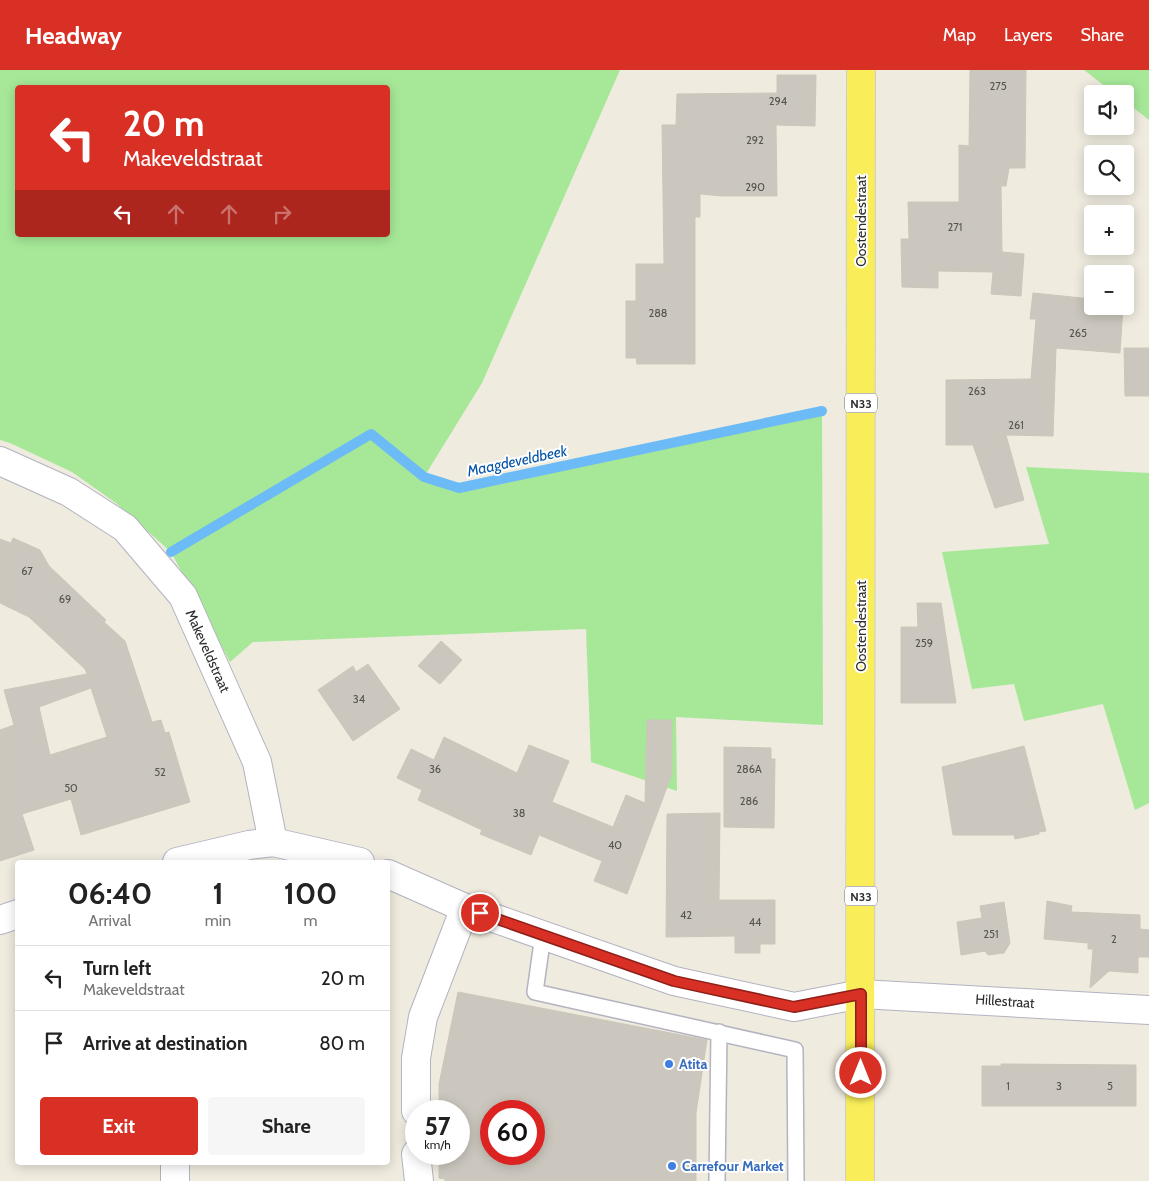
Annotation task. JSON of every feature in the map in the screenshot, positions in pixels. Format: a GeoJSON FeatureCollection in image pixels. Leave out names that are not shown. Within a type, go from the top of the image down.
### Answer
{"type":"FeatureCollection","features":[{"type":"Feature","properties":{"kind":"main road","name":"Oostendestraat"},"geometry":{"type":"LineString","coordinates":[[860,1181],[861,70]]}},
{"type":"Feature","properties":{"kind":"street","name":"Makeveldstraat"},"geometry":{"type":"LineString","coordinates":[[0,461],[69,492],[125,528],[183,596],[256,762],[272,842]]}},
{"type":"Feature","properties":{"kind":"street"},"geometry":{"type":"LineString","coordinates":[[185,860],[249,845],[272,842],[351,860]]}},
{"type":"Feature","properties":{"kind":"street"},"geometry":{"type":"LineString","coordinates":[[390,875],[464,908],[674,981],[794,1007],[861,994]]}},
{"type":"Feature","properties":{"kind":"street"},"geometry":{"type":"LineString","coordinates":[[416,1100],[416,1058],[423,1018],[464,908]]}},
{"type":"Feature","properties":{"kind":"street"},"geometry":{"type":"LineString","coordinates":[[0,920],[15,915]]}},
{"type":"Feature","properties":{"kind":"street","name":"Hillestraat"},"geometry":{"type":"LineString","coordinates":[[861,994],[892,994],[1149,1010]]}},
{"type":"Feature","properties":{"kind":"street"},"geometry":{"type":"LineString","coordinates":[[175,1165],[175,1181]]}},
{"type":"Feature","properties":{"kind":"street"},"geometry":{"type":"LineString","coordinates":[[417,1165],[419,1181]]}},
{"type":"Feature","properties":{"kind":"lane"},"geometry":{"type":"LineString","coordinates":[[543,935],[535,992],[795,1050],[796,1181]]}},
{"type":"Feature","properties":{"kind":"lane"},"geometry":{"type":"LineString","coordinates":[[717,1181],[719,1032]]}},
{"type":"Feature","properties":{"kind":"green space"},"geometry":{"type":"Polygon","coordinates":[[[0,70],[620,70],[482,383],[424,477],[459,488],[822,411],[823,725],[676,717],[677,791],[591,762],[586,629],[253,642],[230,662],[171,552],[116,503],[72,472],[0,440],[0,70]]]}},
{"type":"Feature","properties":{"kind":"green space"},"geometry":{"type":"Polygon","coordinates":[[[1084,70],[1149,70],[1149,120],[1134,108],[1134,85],[1103,85],[1084,70]]]}},
{"type":"Feature","properties":{"kind":"green space"},"geometry":{"type":"Polygon","coordinates":[[[1026,467],[1149,473],[1149,803],[1135,810],[1103,704],[1024,721],[1014,684],[972,689],[942,552],[1049,544],[1026,467]]]}},
{"type":"Feature","properties":{"kind":"building"},"geometry":{"type":"Polygon","coordinates":[[[970,70],[1026,70],[1025,168],[1009,168],[1006,186],[1001,186],[1002,252],[1024,254],[1021,296],[991,294],[993,272],[938,271],[938,288],[902,287],[901,239],[909,239],[908,202],[959,202],[959,145],[969,146],[970,70]]]}},
{"type":"Feature","properties":{"kind":"building"},"geometry":{"type":"Polygon","coordinates":[[[777,75],[816,75],[815,126],[776,125],[777,196],[700,194],[700,217],[695,217],[695,364],[637,364],[636,358],[626,358],[626,301],[636,301],[636,264],[664,264],[662,125],[676,125],[677,94],[777,93],[777,75]]]}},
{"type":"Feature","properties":{"kind":"building"},"geometry":{"type":"Polygon","coordinates":[[[1033,293],[1084,298],[1084,315],[1122,315],[1120,353],[1056,348],[1053,436],[1006,435],[1024,500],[995,508],[973,445],[946,445],[946,380],[1031,379],[1036,319],[1030,319],[1033,293]]]}},
{"type":"Feature","properties":{"kind":"building"},"geometry":{"type":"Polygon","coordinates":[[[1124,348],[1149,348],[1149,396],[1125,396],[1124,348]]]}},
{"type":"Feature","properties":{"kind":"building"},"geometry":{"type":"Polygon","coordinates":[[[13,538],[40,550],[49,566],[106,620],[104,622],[125,641],[152,722],[161,720],[165,733],[169,732],[190,802],[81,835],[71,799],[22,814],[34,850],[0,861],[0,730],[14,725],[4,690],[87,674],[85,669],[29,617],[0,603],[0,539],[11,543],[13,538]],[[91,688],[39,707],[50,755],[107,737],[91,688]]]}},
{"type":"Feature","properties":{"kind":"building"},"geometry":{"type":"Polygon","coordinates":[[[917,603],[941,603],[956,703],[901,703],[901,627],[918,627],[917,603]]]}},
{"type":"Feature","properties":{"kind":"building"},"geometry":{"type":"Polygon","coordinates":[[[441,641],[462,660],[440,684],[418,666],[441,641]]]}},
{"type":"Feature","properties":{"kind":"building"},"geometry":{"type":"Polygon","coordinates":[[[368,664],[400,709],[353,741],[318,690],[353,666],[356,672],[368,664]]]}},
{"type":"Feature","properties":{"kind":"building"},"geometry":{"type":"Polygon","coordinates":[[[647,720],[672,720],[672,774],[627,894],[594,881],[602,861],[539,835],[531,855],[480,834],[482,830],[418,800],[422,790],[397,778],[411,749],[434,760],[444,737],[517,773],[529,745],[569,761],[552,802],[613,827],[626,795],[645,803],[647,720]]]}},
{"type":"Feature","properties":{"kind":"building"},"geometry":{"type":"Polygon","coordinates":[[[1024,746],[1046,831],[1015,839],[1014,835],[953,835],[942,767],[1024,746]]]}},
{"type":"Feature","properties":{"kind":"building"},"geometry":{"type":"Polygon","coordinates":[[[724,747],[771,748],[771,759],[775,759],[774,828],[724,827],[724,747]]]}},
{"type":"Feature","properties":{"kind":"building"},"geometry":{"type":"Polygon","coordinates":[[[720,813],[719,900],[775,900],[775,944],[760,944],[760,953],[735,953],[735,936],[666,937],[667,814],[720,813]]]}},
{"type":"Feature","properties":{"kind":"building"},"geometry":{"type":"Polygon","coordinates":[[[1047,901],[1072,906],[1071,912],[1140,915],[1140,929],[1149,930],[1149,957],[1138,957],[1138,973],[1109,971],[1090,988],[1093,949],[1088,949],[1088,943],[1044,939],[1047,901]]]}},
{"type":"Feature","properties":{"kind":"building"},"geometry":{"type":"Polygon","coordinates":[[[1004,902],[1010,943],[1004,953],[988,955],[985,951],[961,955],[957,922],[982,918],[980,906],[1004,902]]]}},
{"type":"Feature","properties":{"kind":"building"},"geometry":{"type":"Polygon","coordinates":[[[458,992],[707,1040],[696,1113],[696,1181],[445,1181],[445,1179],[439,1178],[439,1165],[470,1165],[470,1100],[439,1100],[439,1084],[458,992]]]}},
{"type":"Feature","properties":{"kind":"building"},"geometry":{"type":"Polygon","coordinates":[[[1001,1064],[1136,1065],[1136,1106],[982,1106],[982,1066],[1001,1066],[1001,1064]]]}},
{"type":"Feature","properties":{"kind":"waterway","name":"Maagdeveldbeek"},"geometry":{"type":"LineString","coordinates":[[171,552],[371,434],[424,477],[459,488],[822,411]]}},
{"type":"Feature","properties":{"kind":"place","name":"Atita"},"geometry":{"type":"Point","coordinates":[669,1064]}},
{"type":"Feature","properties":{"kind":"place","name":"Carrefour Market"},"geometry":{"type":"Point","coordinates":[672,1166]}},
{"type":"Feature","properties":{"kind":"route"},"geometry":{"type":"LineString","coordinates":[[480,913],[674,981],[794,1007],[861,994],[861,1073]]}}]}
